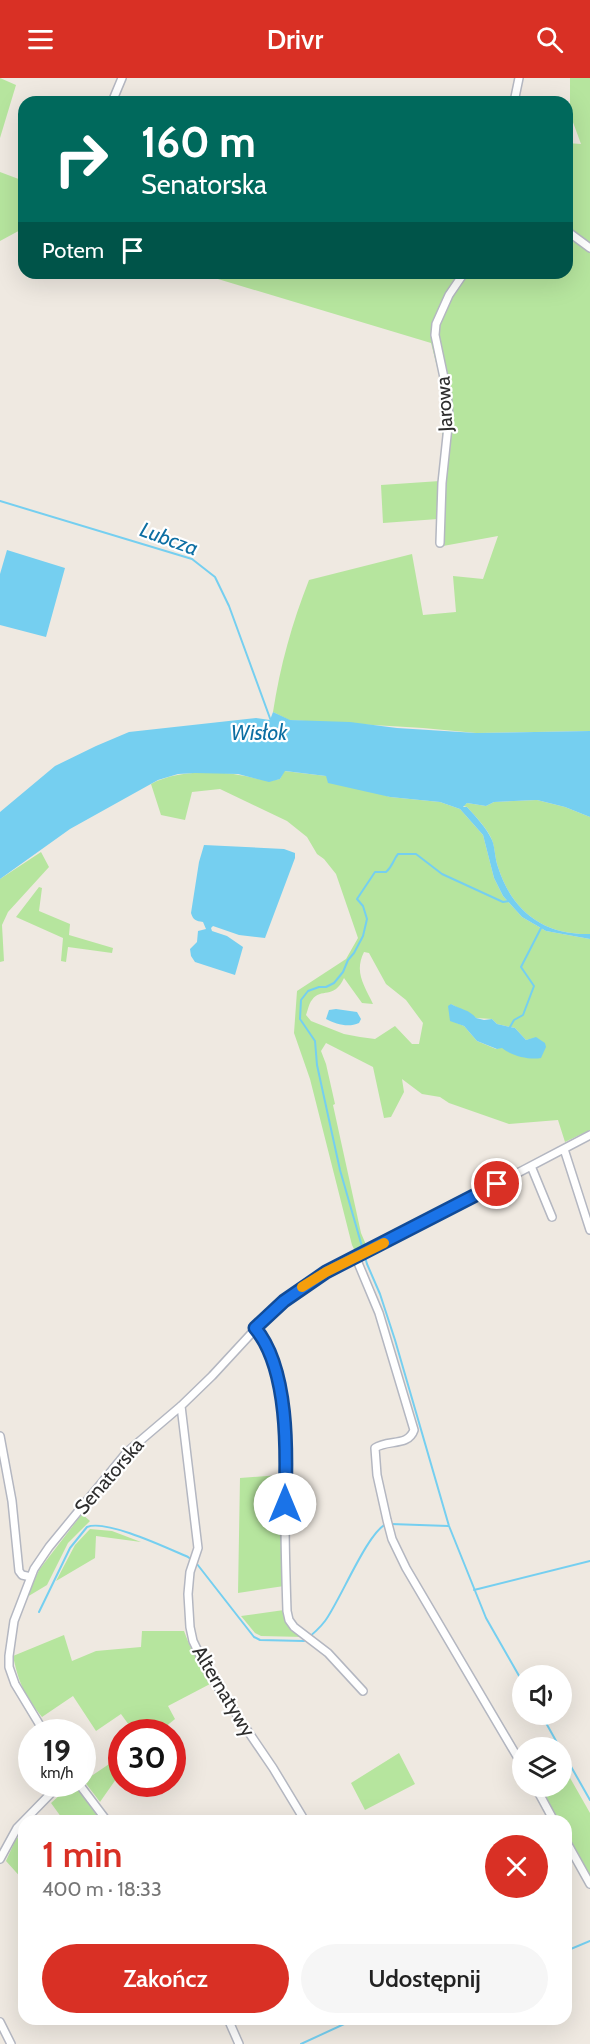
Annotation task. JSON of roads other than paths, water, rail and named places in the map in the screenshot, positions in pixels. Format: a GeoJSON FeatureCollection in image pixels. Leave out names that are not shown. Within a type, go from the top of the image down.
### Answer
{"type":"FeatureCollection","features":[{"type":"Feature","properties":{"kind":"street"},"geometry":{"type":"LineString","coordinates":[[114,96],[122,78]]}},
{"type":"Feature","properties":{"kind":"street"},"geometry":{"type":"LineString","coordinates":[[515,96],[519,78]]}},
{"type":"Feature","properties":{"kind":"street"},"geometry":{"type":"LineString","coordinates":[[573,235],[590,248]]}},
{"type":"Feature","properties":{"kind":"street","name":"Jarowa"},"geometry":{"type":"LineString","coordinates":[[440,543],[442,483],[449,417],[447,392],[435,335],[436,324],[460,279]]}},
{"type":"Feature","properties":{"kind":"street","name":"Senatorska"},"geometry":{"type":"LineString","coordinates":[[36,1719],[22,1698],[9,1667],[14,1621],[34,1569],[49,1547],[127,1452],[212,1376],[272,1311],[310,1282],[590,1135]]}},
{"type":"Feature","properties":{"kind":"street"},"geometry":{"type":"LineString","coordinates":[[564,1149],[590,1230]]}},
{"type":"Feature","properties":{"kind":"street"},"geometry":{"type":"LineString","coordinates":[[531,1166],[552,1216]]}},
{"type":"Feature","properties":{"kind":"street"},"geometry":{"type":"LineString","coordinates":[[356,1258],[379,1312],[414,1430],[410,1439],[375,1448],[377,1475],[389,1529],[406,1568],[512,1749]]}},
{"type":"Feature","properties":{"kind":"street"},"geometry":{"type":"LineString","coordinates":[[255,1328],[267,1347],[281,1393],[285,1455],[289,1620],[294,1627],[328,1653],[363,1691]]}},
{"type":"Feature","properties":{"kind":"street","name":"Alternatywy"},"geometry":{"type":"LineString","coordinates":[[181,1406],[198,1540],[188,1594],[190,1627],[200,1659],[273,1768],[301,1815]]}},
{"type":"Feature","properties":{"kind":"street"},"geometry":{"type":"LineString","coordinates":[[0,1436],[12,1501],[19,1571],[22,1575],[31,1577]]}},
{"type":"Feature","properties":{"kind":"street"},"geometry":{"type":"LineString","coordinates":[[30,1815],[47,1797]]}},
{"type":"Feature","properties":{"kind":"street"},"geometry":{"type":"LineString","coordinates":[[89,1797],[102,1815]]}},
{"type":"Feature","properties":{"kind":"street"},"geometry":{"type":"LineString","coordinates":[[541,1797],[551,1815]]}},
{"type":"Feature","properties":{"kind":"street"},"geometry":{"type":"LineString","coordinates":[[0,1859],[18,1827]]}},
{"type":"Feature","properties":{"kind":"street"},"geometry":{"type":"LineString","coordinates":[[572,1852],[590,1884]]}},
{"type":"Feature","properties":{"kind":"street"},"geometry":{"type":"LineString","coordinates":[[0,2022],[11,2044]]}},
{"type":"Feature","properties":{"kind":"street"},"geometry":{"type":"LineString","coordinates":[[231,2025],[239,2044]]}},
{"type":"Feature","properties":{"kind":"water"},"geometry":{"type":"Polygon","coordinates":[[[7,550],[65,568],[46,637],[0,625],[0,574],[7,550]]]}},
{"type":"Feature","properties":{"kind":"water","name":"Wisłok"},"geometry":{"type":"Polygon","coordinates":[[[273,712],[290,720],[350,722],[397,728],[476,733],[590,731],[590,817],[565,807],[537,800],[494,802],[486,806],[467,803],[463,807],[467,807],[490,835],[504,883],[521,908],[544,925],[573,933],[590,934],[590,939],[546,931],[522,917],[503,896],[494,878],[483,835],[460,809],[440,802],[390,797],[328,783],[326,776],[285,771],[280,779],[269,782],[238,774],[195,773],[178,774],[158,780],[70,829],[0,879],[0,812],[55,766],[129,732],[256,718],[270,720],[273,712]]]}},
{"type":"Feature","properties":{"kind":"water"},"geometry":{"type":"Polygon","coordinates":[[[204,845],[284,849],[295,853],[265,938],[239,935],[213,926],[211,928],[212,931],[227,936],[243,947],[235,975],[195,962],[191,956],[190,949],[197,942],[198,931],[206,929],[203,922],[195,920],[191,913],[204,845]]]}},
{"type":"Feature","properties":{"kind":"water"},"geometry":{"type":"Polygon","coordinates":[[[451,1004],[468,1011],[476,1018],[492,1019],[497,1024],[515,1028],[526,1040],[536,1037],[545,1043],[546,1047],[541,1058],[521,1057],[502,1048],[497,1049],[477,1041],[464,1026],[450,1021],[448,1006],[451,1004]]]}},
{"type":"Feature","properties":{"kind":"water"},"geometry":{"type":"Polygon","coordinates":[[[329,1010],[357,1012],[361,1019],[359,1023],[342,1025],[326,1019],[329,1010]]]}},
{"type":"Feature","properties":{"kind":"waterway","name":"Lubcza"},"geometry":{"type":"LineString","coordinates":[[0,501],[192,559],[215,577],[229,606],[271,721]]}},
{"type":"Feature","properties":{"kind":"waterway"},"geometry":{"type":"LineString","coordinates":[[509,901],[503,902],[442,874],[416,854],[398,854],[386,872],[375,872],[357,899],[363,906],[367,919],[363,936],[343,972],[334,983],[308,991],[301,1000],[300,1019],[315,1041],[317,1065],[340,1170],[367,1264],[380,1294],[395,1340],[449,1526],[486,1618],[513,1665]]}},
{"type":"Feature","properties":{"kind":"waterway"},"geometry":{"type":"LineString","coordinates":[[510,1027],[514,1020],[523,1015],[534,986],[521,967],[541,928]]}},
{"type":"Feature","properties":{"kind":"waterway"},"geometry":{"type":"LineString","coordinates":[[39,1612],[70,1548],[87,1527],[108,1527],[188,1557],[197,1564],[254,1637],[260,1640],[304,1641],[325,1621],[362,1553],[386,1524]]}},
{"type":"Feature","properties":{"kind":"waterway"},"geometry":{"type":"LineString","coordinates":[[391,1524],[448,1526]]}},
{"type":"Feature","properties":{"kind":"waterway"},"geometry":{"type":"LineString","coordinates":[[474,1590],[590,1561]]}},
{"type":"Feature","properties":{"kind":"waterway"},"geometry":{"type":"LineString","coordinates":[[547,1725],[554,1737]]}},
{"type":"Feature","properties":{"kind":"waterway"},"geometry":{"type":"LineString","coordinates":[[572,1768],[590,1800]]}},
{"type":"Feature","properties":{"kind":"waterway"},"geometry":{"type":"LineString","coordinates":[[572,1948],[590,1941]]}},
{"type":"Feature","properties":{"kind":"waterway"},"geometry":{"type":"LineString","coordinates":[[301,2044],[342,2025]]}}]}
